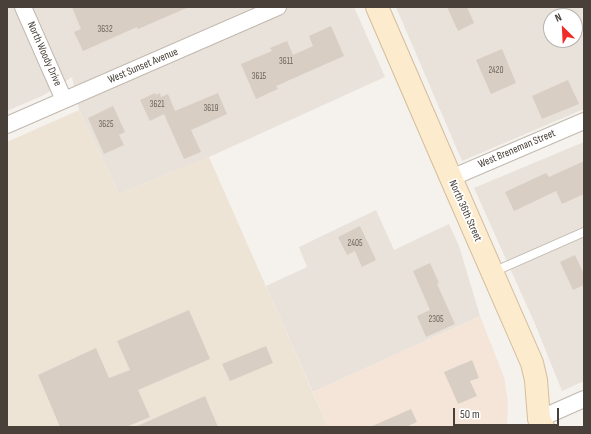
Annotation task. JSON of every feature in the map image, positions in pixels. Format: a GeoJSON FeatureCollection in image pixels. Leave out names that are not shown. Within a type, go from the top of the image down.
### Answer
{"type":"FeatureCollection","features":[{"type":"Feature","properties":{"kind":"street","name":"North Woody Drive"},"geometry":{"type":"LineString","coordinates":[[24,7],[64,100]]}},
{"type":"Feature","properties":{"kind":"street","name":"West Sunset Avenue"},"geometry":{"type":"LineString","coordinates":[[7,126],[278,7]]}},
{"type":"Feature","properties":{"kind":"street","name":"North 36th Street"},"geometry":{"type":"LineString","coordinates":[[377,7],[532,363],[536,380],[538,424]]}},
{"type":"Feature","properties":{"kind":"street","name":"West Breneman Street"},"geometry":{"type":"LineString","coordinates":[[451,178],[584,121]]}},
{"type":"Feature","properties":{"kind":"street"},"geometry":{"type":"LineString","coordinates":[[538,424],[584,400]]}},
{"type":"Feature","properties":{"kind":"lane"},"geometry":{"type":"LineString","coordinates":[[492,272],[584,232]]}},
{"type":"Feature","properties":{"kind":"shaded area"},"geometry":{"type":"Polygon","coordinates":[[[7,7],[354,7],[385,77],[209,157],[119,194],[79,110],[72,77],[44,95],[7,111],[7,7]]]}},
{"type":"Feature","properties":{"kind":"shaded area"},"geometry":{"type":"Polygon","coordinates":[[[396,7],[584,7],[584,109],[462,161],[396,7]]]}},
{"type":"Feature","properties":{"kind":"shaded area"},"geometry":{"type":"Polygon","coordinates":[[[79,110],[119,194],[209,157],[328,427],[7,427],[7,142],[79,110]]]}},
{"type":"Feature","properties":{"kind":"shaded area"},"geometry":{"type":"Polygon","coordinates":[[[584,142],[584,381],[562,391],[535,324],[474,188],[584,142]]]}},
{"type":"Feature","properties":{"kind":"shaded area"},"geometry":{"type":"Polygon","coordinates":[[[376,210],[394,250],[449,224],[459,246],[480,316],[313,392],[266,286],[307,267],[299,247],[376,210]]]}},
{"type":"Feature","properties":{"kind":"shaded area"},"geometry":{"type":"Polygon","coordinates":[[[480,316],[504,377],[508,403],[507,427],[328,427],[313,392],[480,316]]]}},
{"type":"Feature","properties":{"kind":"building"},"geometry":{"type":"Polygon","coordinates":[[[72,7],[189,7],[138,29],[137,27],[83,51],[74,32],[81,29],[72,7]]]}},
{"type":"Feature","properties":{"kind":"building"},"geometry":{"type":"Polygon","coordinates":[[[447,7],[467,7],[474,23],[458,31],[447,7]]]}},
{"type":"Feature","properties":{"kind":"building"},"geometry":{"type":"Polygon","coordinates":[[[331,26],[344,56],[276,86],[278,89],[256,99],[241,64],[272,51],[270,48],[287,41],[293,55],[313,46],[309,36],[331,26]]]}},
{"type":"Feature","properties":{"kind":"building"},"geometry":{"type":"Polygon","coordinates":[[[502,49],[516,83],[491,94],[476,60],[502,49]]]}},
{"type":"Feature","properties":{"kind":"building"},"geometry":{"type":"Polygon","coordinates":[[[568,80],[579,104],[542,119],[532,96],[568,80]]]}},
{"type":"Feature","properties":{"kind":"building"},"geometry":{"type":"Polygon","coordinates":[[[155,93],[156,95],[160,93],[161,97],[168,94],[175,111],[218,93],[227,114],[191,130],[201,152],[184,159],[164,114],[150,121],[140,100],[155,93]]]}},
{"type":"Feature","properties":{"kind":"building"},"geometry":{"type":"Polygon","coordinates":[[[113,106],[125,132],[119,135],[124,145],[104,154],[88,118],[113,106]]]}},
{"type":"Feature","properties":{"kind":"building"},"geometry":{"type":"Polygon","coordinates":[[[584,161],[584,194],[562,204],[556,191],[514,211],[505,192],[546,173],[549,177],[584,161]]]}},
{"type":"Feature","properties":{"kind":"building"},"geometry":{"type":"Polygon","coordinates":[[[360,226],[376,260],[362,267],[355,251],[347,255],[338,237],[360,226]]]}},
{"type":"Feature","properties":{"kind":"building"},"geometry":{"type":"Polygon","coordinates":[[[575,255],[584,274],[584,285],[573,290],[560,262],[575,255]]]}},
{"type":"Feature","properties":{"kind":"building"},"geometry":{"type":"Polygon","coordinates":[[[430,263],[439,283],[437,284],[455,324],[426,337],[417,316],[430,310],[413,271],[430,263]]]}},
{"type":"Feature","properties":{"kind":"building"},"geometry":{"type":"Polygon","coordinates":[[[189,310],[210,359],[138,390],[150,417],[126,427],[60,427],[38,375],[96,348],[109,378],[130,370],[117,341],[189,310]]]}},
{"type":"Feature","properties":{"kind":"building"},"geometry":{"type":"Polygon","coordinates":[[[266,346],[273,363],[230,381],[222,364],[266,346]]]}},
{"type":"Feature","properties":{"kind":"building"},"geometry":{"type":"Polygon","coordinates":[[[472,360],[479,378],[470,381],[477,396],[458,404],[444,372],[472,360]]]}},
{"type":"Feature","properties":{"kind":"building"},"geometry":{"type":"Polygon","coordinates":[[[205,396],[218,427],[135,427],[205,396]]]}},
{"type":"Feature","properties":{"kind":"building"},"geometry":{"type":"Polygon","coordinates":[[[411,409],[417,422],[406,427],[370,427],[411,409]]]}}]}
